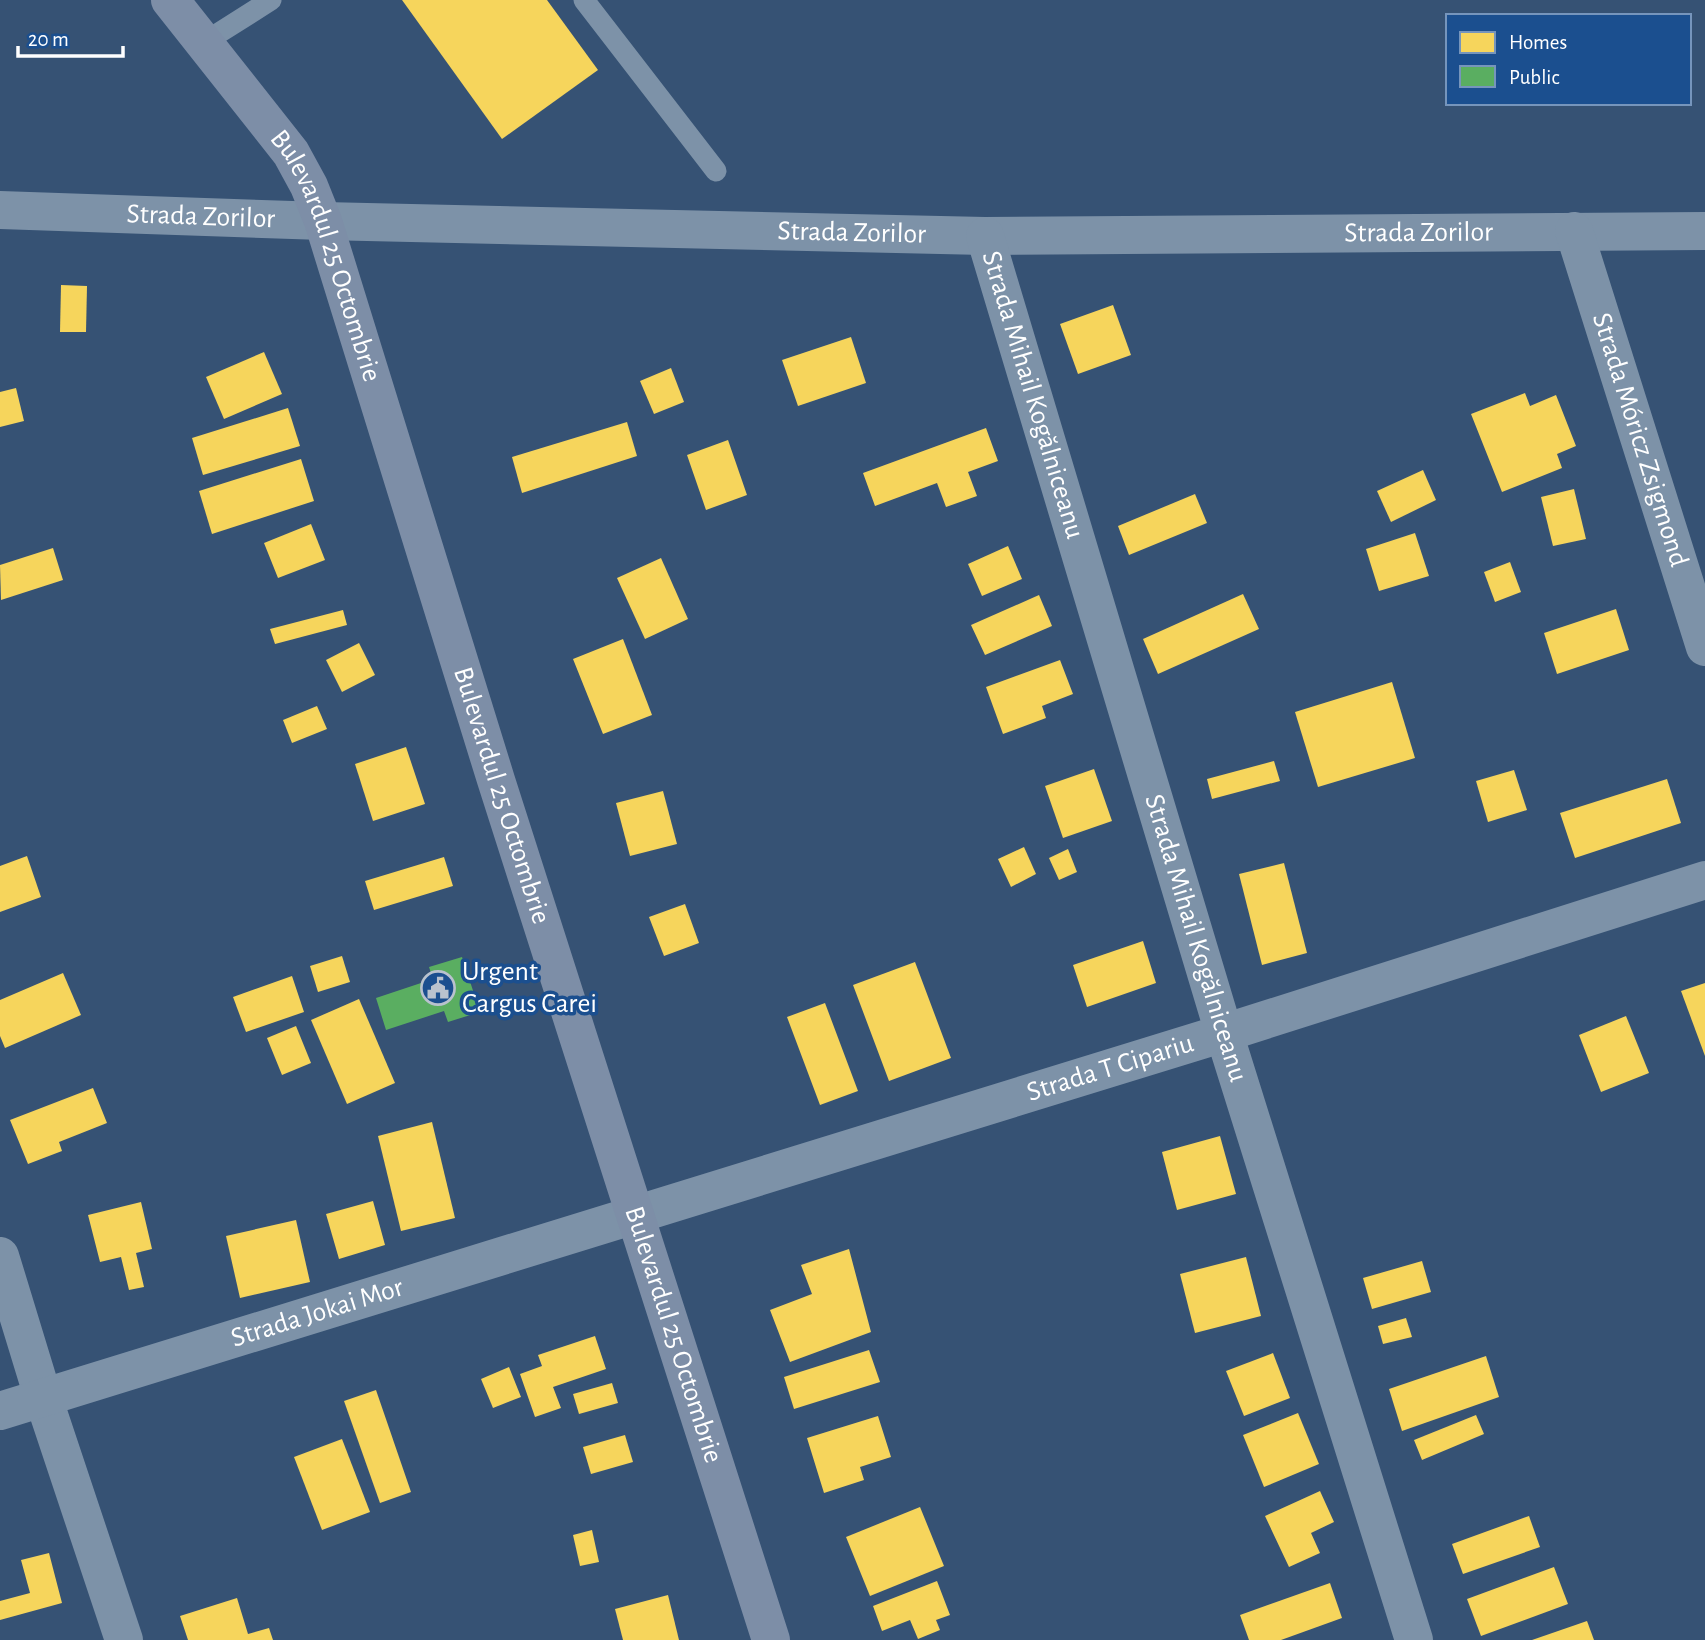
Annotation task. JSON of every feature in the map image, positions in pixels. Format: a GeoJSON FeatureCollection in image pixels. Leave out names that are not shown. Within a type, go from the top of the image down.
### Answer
{"type":"FeatureCollection","features":[{"type":"Feature","properties":{"kind":"main road","name":"Bulevardul 25 Octombrie"},"geometry":{"type":"LineString","coordinates":[[170,0],[267,120],[290,153],[309,186],[323,221],[488,754],[771,1640]]}},
{"type":"Feature","properties":{"kind":"street","name":"Strada Zorilor"},"geometry":{"type":"LineString","coordinates":[[0,210],[323,221],[985,236],[1705,231]]}},
{"type":"Feature","properties":{"kind":"street","name":"Strada Móricz Zsigmond"},"geometry":{"type":"LineString","coordinates":[[1574,231],[1705,648]]}},
{"type":"Feature","properties":{"kind":"street","name":"Strada Mihail Kogălniceanu"},"geometry":{"type":"LineString","coordinates":[[985,236],[1224,1033],[1413,1640]]}},
{"type":"Feature","properties":{"kind":"street","name":"Strada T Cipariu"},"geometry":{"type":"LineString","coordinates":[[635,1214],[1224,1033],[1705,880]]}},
{"type":"Feature","properties":{"kind":"street","name":"Strada Jokai Mor"},"geometry":{"type":"LineString","coordinates":[[0,1411],[635,1214]]}},
{"type":"Feature","properties":{"kind":"street"},"geometry":{"type":"LineString","coordinates":[[0,1255],[43,1397],[124,1640]]}},
{"type":"Feature","properties":{"kind":"lane"},"geometry":{"type":"LineString","coordinates":[[204,43],[271,0]]}},
{"type":"Feature","properties":{"kind":"lane"},"geometry":{"type":"LineString","coordinates":[[584,0],[716,171]]}},
{"type":"Feature","properties":{"kind":"building: Homes"},"geometry":{"type":"Polygon","coordinates":[[[402,0],[547,0],[598,70],[502,139],[402,0]]]}},
{"type":"Feature","properties":{"kind":"building: Homes"},"geometry":{"type":"Polygon","coordinates":[[[61,285],[87,286],[86,332],[60,332],[61,285]]]}},
{"type":"Feature","properties":{"kind":"building: Homes"},"geometry":{"type":"Polygon","coordinates":[[[1113,305],[1131,355],[1078,374],[1060,324],[1113,305]]]}},
{"type":"Feature","properties":{"kind":"building: Homes"},"geometry":{"type":"Polygon","coordinates":[[[851,337],[866,383],[798,406],[782,360],[851,337]]]}},
{"type":"Feature","properties":{"kind":"building: Homes"},"geometry":{"type":"Polygon","coordinates":[[[264,352],[282,394],[224,419],[206,377],[264,352]]]}},
{"type":"Feature","properties":{"kind":"building: Homes"},"geometry":{"type":"Polygon","coordinates":[[[671,368],[684,402],[654,414],[640,381],[671,368]]]}},
{"type":"Feature","properties":{"kind":"building: Homes"},"geometry":{"type":"Polygon","coordinates":[[[16,388],[24,421],[0,427],[0,392],[16,388]]]}},
{"type":"Feature","properties":{"kind":"building: Homes"},"geometry":{"type":"Polygon","coordinates":[[[1525,393],[1530,406],[1556,395],[1576,446],[1557,454],[1562,468],[1502,492],[1471,414],[1525,393]]]}},
{"type":"Feature","properties":{"kind":"building: Homes"},"geometry":{"type":"Polygon","coordinates":[[[288,408],[300,446],[203,475],[192,438],[288,408]]]}},
{"type":"Feature","properties":{"kind":"building: Homes"},"geometry":{"type":"Polygon","coordinates":[[[627,422],[637,456],[522,493],[512,457],[627,422]]]}},
{"type":"Feature","properties":{"kind":"building: Homes"},"geometry":{"type":"Polygon","coordinates":[[[986,428],[998,461],[968,472],[977,496],[946,507],[937,483],[875,506],[863,473],[986,428]]]}},
{"type":"Feature","properties":{"kind":"building: Homes"},"geometry":{"type":"Polygon","coordinates":[[[728,440],[747,495],[706,510],[687,455],[728,440]]]}},
{"type":"Feature","properties":{"kind":"building: Homes"},"geometry":{"type":"Polygon","coordinates":[[[301,459],[314,501],[212,534],[199,491],[301,459]]]}},
{"type":"Feature","properties":{"kind":"building: Homes"},"geometry":{"type":"Polygon","coordinates":[[[1423,470],[1436,500],[1391,522],[1377,491],[1423,470]]]}},
{"type":"Feature","properties":{"kind":"building: Homes"},"geometry":{"type":"Polygon","coordinates":[[[1574,489],[1586,539],[1553,546],[1541,497],[1574,489]]]}},
{"type":"Feature","properties":{"kind":"building: Homes"},"geometry":{"type":"Polygon","coordinates":[[[1195,494],[1207,523],[1129,555],[1118,526],[1195,494]]]}},
{"type":"Feature","properties":{"kind":"building: Homes"},"geometry":{"type":"Polygon","coordinates":[[[311,524],[325,560],[278,578],[264,543],[311,524]]]}},
{"type":"Feature","properties":{"kind":"building: Homes"},"geometry":{"type":"Polygon","coordinates":[[[1415,533],[1429,576],[1379,591],[1366,549],[1415,533]]]}},
{"type":"Feature","properties":{"kind":"building: Homes"},"geometry":{"type":"Polygon","coordinates":[[[1008,546],[1022,579],[982,596],[968,564],[1008,546]]]}},
{"type":"Feature","properties":{"kind":"building: Homes"},"geometry":{"type":"Polygon","coordinates":[[[53,548],[63,580],[1,600],[0,565],[53,548]]]}},
{"type":"Feature","properties":{"kind":"building: Homes"},"geometry":{"type":"Polygon","coordinates":[[[661,558],[688,619],[645,639],[617,578],[661,558]]]}},
{"type":"Feature","properties":{"kind":"building: Homes"},"geometry":{"type":"Polygon","coordinates":[[[1510,562],[1521,592],[1495,602],[1484,572],[1510,562]]]}},
{"type":"Feature","properties":{"kind":"building: Homes"},"geometry":{"type":"Polygon","coordinates":[[[1243,594],[1259,629],[1158,674],[1143,639],[1243,594]]]}},
{"type":"Feature","properties":{"kind":"building: Homes"},"geometry":{"type":"Polygon","coordinates":[[[1039,595],[1052,626],[985,655],[971,625],[1039,595]]]}},
{"type":"Feature","properties":{"kind":"building: Homes"},"geometry":{"type":"Polygon","coordinates":[[[1616,609],[1629,650],[1557,674],[1544,633],[1616,609]]]}},
{"type":"Feature","properties":{"kind":"building: Homes"},"geometry":{"type":"Polygon","coordinates":[[[343,610],[347,625],[275,644],[270,629],[343,610]]]}},
{"type":"Feature","properties":{"kind":"building: Homes"},"geometry":{"type":"Polygon","coordinates":[[[623,639],[652,715],[603,734],[573,659],[623,639]]]}},
{"type":"Feature","properties":{"kind":"building: Homes"},"geometry":{"type":"Polygon","coordinates":[[[359,643],[375,675],[342,692],[326,660],[359,643]]]}},
{"type":"Feature","properties":{"kind":"building: Homes"},"geometry":{"type":"Polygon","coordinates":[[[1060,660],[1073,694],[1042,706],[1046,718],[1003,734],[986,687],[1060,660]]]}},
{"type":"Feature","properties":{"kind":"building: Homes"},"geometry":{"type":"Polygon","coordinates":[[[1392,682],[1415,758],[1318,787],[1295,712],[1392,682]]]}},
{"type":"Feature","properties":{"kind":"building: Homes"},"geometry":{"type":"Polygon","coordinates":[[[317,706],[327,729],[292,743],[283,720],[317,706]]]}},
{"type":"Feature","properties":{"kind":"building: Homes"},"geometry":{"type":"Polygon","coordinates":[[[406,747],[425,804],[373,821],[355,764],[406,747]]]}},
{"type":"Feature","properties":{"kind":"building: Homes"},"geometry":{"type":"Polygon","coordinates":[[[1274,761],[1280,781],[1212,799],[1207,779],[1274,761]]]}},
{"type":"Feature","properties":{"kind":"building: Homes"},"geometry":{"type":"Polygon","coordinates":[[[1094,769],[1112,821],[1063,838],[1045,786],[1094,769]]]}},
{"type":"Feature","properties":{"kind":"building: Homes"},"geometry":{"type":"Polygon","coordinates":[[[1514,770],[1527,810],[1488,822],[1476,781],[1514,770]]]}},
{"type":"Feature","properties":{"kind":"building: Homes"},"geometry":{"type":"Polygon","coordinates":[[[1667,779],[1681,823],[1575,858],[1560,813],[1667,779]]]}},
{"type":"Feature","properties":{"kind":"building: Homes"},"geometry":{"type":"Polygon","coordinates":[[[663,791],[677,844],[630,856],[616,803],[663,791]]]}},
{"type":"Feature","properties":{"kind":"building: Homes"},"geometry":{"type":"Polygon","coordinates":[[[1024,847],[1036,874],[1011,887],[998,859],[1024,847]]]}},
{"type":"Feature","properties":{"kind":"building: Homes"},"geometry":{"type":"Polygon","coordinates":[[[1068,849],[1077,872],[1059,880],[1049,858],[1068,849]]]}},
{"type":"Feature","properties":{"kind":"building: Homes"},"geometry":{"type":"Polygon","coordinates":[[[27,856],[41,897],[0,912],[0,866],[27,856]]]}},
{"type":"Feature","properties":{"kind":"building: Homes"},"geometry":{"type":"Polygon","coordinates":[[[444,857],[453,886],[374,910],[365,881],[444,857]]]}},
{"type":"Feature","properties":{"kind":"building: Homes"},"geometry":{"type":"Polygon","coordinates":[[[1284,863],[1307,953],[1262,965],[1239,874],[1284,863]]]}},
{"type":"Feature","properties":{"kind":"building: Homes"},"geometry":{"type":"Polygon","coordinates":[[[685,904],[699,943],[664,956],[649,917],[685,904]]]}},
{"type":"Feature","properties":{"kind":"building: Homes"},"geometry":{"type":"Polygon","coordinates":[[[1143,941],[1156,983],[1087,1007],[1073,965],[1143,941]]]}},
{"type":"Feature","properties":{"kind":"building: Homes"},"geometry":{"type":"Polygon","coordinates":[[[342,956],[350,982],[318,992],[310,966],[342,956]]]}},
{"type":"Feature","properties":{"kind":"building: Homes"},"geometry":{"type":"Polygon","coordinates":[[[915,962],[951,1058],[889,1081],[853,985],[915,962]]]}},
{"type":"Feature","properties":{"kind":"building: Homes"},"geometry":{"type":"Polygon","coordinates":[[[63,973],[81,1015],[5,1048],[0,1036],[0,1000],[63,973]]]}},
{"type":"Feature","properties":{"kind":"building: Homes"},"geometry":{"type":"Polygon","coordinates":[[[292,976],[304,1012],[246,1032],[233,997],[292,976]]]}},
{"type":"Feature","properties":{"kind":"building: Homes"},"geometry":{"type":"Polygon","coordinates":[[[1705,983],[1705,1056],[1681,991],[1705,983]]]}},
{"type":"Feature","properties":{"kind":"building: Homes"},"geometry":{"type":"Polygon","coordinates":[[[359,999],[395,1083],[347,1104],[311,1020],[359,999]]]}},
{"type":"Feature","properties":{"kind":"building: Homes"},"geometry":{"type":"Polygon","coordinates":[[[825,1003],[858,1091],[820,1105],[787,1017],[825,1003]]]}},
{"type":"Feature","properties":{"kind":"building: Homes"},"geometry":{"type":"Polygon","coordinates":[[[1626,1016],[1649,1073],[1601,1092],[1579,1035],[1626,1016]]]}},
{"type":"Feature","properties":{"kind":"building: Homes"},"geometry":{"type":"Polygon","coordinates":[[[296,1026],[311,1063],[282,1075],[267,1038],[296,1026]]]}},
{"type":"Feature","properties":{"kind":"building: Homes"},"geometry":{"type":"Polygon","coordinates":[[[93,1088],[107,1123],[59,1142],[62,1151],[28,1164],[10,1120],[93,1088]]]}},
{"type":"Feature","properties":{"kind":"building: Homes"},"geometry":{"type":"Polygon","coordinates":[[[432,1122],[455,1218],[401,1231],[378,1136],[432,1122]]]}},
{"type":"Feature","properties":{"kind":"building: Homes"},"geometry":{"type":"Polygon","coordinates":[[[1220,1136],[1236,1194],[1177,1210],[1162,1152],[1220,1136]]]}},
{"type":"Feature","properties":{"kind":"building: Homes"},"geometry":{"type":"Polygon","coordinates":[[[373,1201],[385,1245],[339,1259],[326,1214],[373,1201]]]}},
{"type":"Feature","properties":{"kind":"building: Homes"},"geometry":{"type":"Polygon","coordinates":[[[141,1202],[152,1249],[136,1253],[144,1287],[129,1290],[121,1257],[100,1262],[88,1215],[141,1202]]]}},
{"type":"Feature","properties":{"kind":"building: Homes"},"geometry":{"type":"Polygon","coordinates":[[[296,1220],[310,1282],[240,1298],[226,1236],[296,1220]]]}},
{"type":"Feature","properties":{"kind":"building: Homes"},"geometry":{"type":"Polygon","coordinates":[[[849,1249],[871,1332],[790,1362],[770,1310],[812,1294],[801,1265],[849,1249]]]}},
{"type":"Feature","properties":{"kind":"building: Homes"},"geometry":{"type":"Polygon","coordinates":[[[1246,1257],[1261,1316],[1195,1333],[1180,1274],[1246,1257]]]}},
{"type":"Feature","properties":{"kind":"building: Homes"},"geometry":{"type":"Polygon","coordinates":[[[1422,1261],[1431,1292],[1372,1309],[1363,1278],[1422,1261]]]}},
{"type":"Feature","properties":{"kind":"building: Homes"},"geometry":{"type":"Polygon","coordinates":[[[1406,1318],[1412,1337],[1383,1344],[1378,1326],[1406,1318]]]}},
{"type":"Feature","properties":{"kind":"building: Homes"},"geometry":{"type":"Polygon","coordinates":[[[595,1336],[606,1369],[553,1387],[561,1408],[535,1417],[520,1374],[542,1366],[538,1355],[595,1336]]]}},
{"type":"Feature","properties":{"kind":"building: Homes"},"geometry":{"type":"Polygon","coordinates":[[[869,1350],[880,1382],[794,1409],[784,1377],[869,1350]]]}},
{"type":"Feature","properties":{"kind":"building: Homes"},"geometry":{"type":"Polygon","coordinates":[[[1273,1353],[1290,1398],[1244,1416],[1226,1371],[1273,1353]]]}},
{"type":"Feature","properties":{"kind":"building: Homes"},"geometry":{"type":"Polygon","coordinates":[[[1486,1356],[1499,1397],[1402,1431],[1389,1389],[1486,1356]]]}},
{"type":"Feature","properties":{"kind":"building: Homes"},"geometry":{"type":"Polygon","coordinates":[[[509,1367],[521,1397],[493,1408],[481,1379],[509,1367]]]}},
{"type":"Feature","properties":{"kind":"building: Homes"},"geometry":{"type":"Polygon","coordinates":[[[612,1383],[618,1403],[579,1414],[573,1394],[612,1383]]]}},
{"type":"Feature","properties":{"kind":"building: Homes"},"geometry":{"type":"Polygon","coordinates":[[[376,1390],[411,1492],[380,1503],[344,1401],[376,1390]]]}},
{"type":"Feature","properties":{"kind":"building: Homes"},"geometry":{"type":"Polygon","coordinates":[[[1298,1413],[1319,1464],[1264,1487],[1243,1435],[1298,1413]]]}},
{"type":"Feature","properties":{"kind":"building: Homes"},"geometry":{"type":"Polygon","coordinates":[[[1476,1415],[1484,1434],[1422,1460],[1414,1440],[1476,1415]]]}},
{"type":"Feature","properties":{"kind":"building: Homes"},"geometry":{"type":"Polygon","coordinates":[[[878,1416],[891,1457],[860,1467],[864,1480],[824,1493],[807,1438],[878,1416]]]}},
{"type":"Feature","properties":{"kind":"building: Homes"},"geometry":{"type":"Polygon","coordinates":[[[625,1435],[633,1462],[591,1474],[583,1447],[625,1435]]]}},
{"type":"Feature","properties":{"kind":"building: Homes"},"geometry":{"type":"Polygon","coordinates":[[[342,1439],[370,1512],[322,1530],[294,1457],[342,1439]]]}},
{"type":"Feature","properties":{"kind":"building: Homes"},"geometry":{"type":"Polygon","coordinates":[[[1320,1491],[1334,1522],[1311,1533],[1320,1553],[1289,1567],[1265,1516],[1320,1491]]]}},
{"type":"Feature","properties":{"kind":"building: Homes"},"geometry":{"type":"Polygon","coordinates":[[[920,1507],[944,1566],[870,1596],[846,1537],[920,1507]]]}},
{"type":"Feature","properties":{"kind":"building: Homes"},"geometry":{"type":"Polygon","coordinates":[[[1529,1516],[1540,1547],[1463,1574],[1452,1544],[1529,1516]]]}},
{"type":"Feature","properties":{"kind":"building: Homes"},"geometry":{"type":"Polygon","coordinates":[[[592,1530],[599,1562],[580,1566],[573,1535],[592,1530]]]}},
{"type":"Feature","properties":{"kind":"building: Homes"},"geometry":{"type":"Polygon","coordinates":[[[49,1553],[62,1603],[0,1620],[0,1601],[30,1593],[21,1560],[49,1553]]]}},
{"type":"Feature","properties":{"kind":"building: Homes"},"geometry":{"type":"Polygon","coordinates":[[[1554,1567],[1568,1604],[1481,1636],[1467,1599],[1554,1567]]]}},
{"type":"Feature","properties":{"kind":"building: Homes"},"geometry":{"type":"Polygon","coordinates":[[[937,1581],[950,1615],[936,1620],[940,1630],[918,1639],[910,1620],[882,1631],[873,1606],[937,1581]]]}},
{"type":"Feature","properties":{"kind":"building: Homes"},"geometry":{"type":"Polygon","coordinates":[[[1330,1583],[1342,1618],[1281,1640],[1249,1640],[1240,1615],[1330,1583]]]}},
{"type":"Feature","properties":{"kind":"building: Homes"},"geometry":{"type":"Polygon","coordinates":[[[668,1595],[679,1640],[623,1640],[615,1609],[668,1595]]]}},
{"type":"Feature","properties":{"kind":"building: Homes"},"geometry":{"type":"Polygon","coordinates":[[[237,1598],[248,1634],[269,1628],[273,1640],[188,1640],[180,1616],[237,1598]]]}},
{"type":"Feature","properties":{"kind":"building: Homes"},"geometry":{"type":"Polygon","coordinates":[[[1587,1621],[1594,1640],[1532,1640],[1587,1621]]]}},
{"type":"Feature","properties":{"kind":"building: Public","name":"Urgent Cargus Carei"},"geometry":{"type":"Polygon","coordinates":[[[462,957],[480,1012],[448,1022],[444,1011],[386,1030],[376,998],[433,979],[429,967],[462,957]]]}},
{"type":"Feature","properties":{"kind":"place","name":"Urgent Cargus Carei"},"geometry":{"type":"Point","coordinates":[438,988]}}]}
